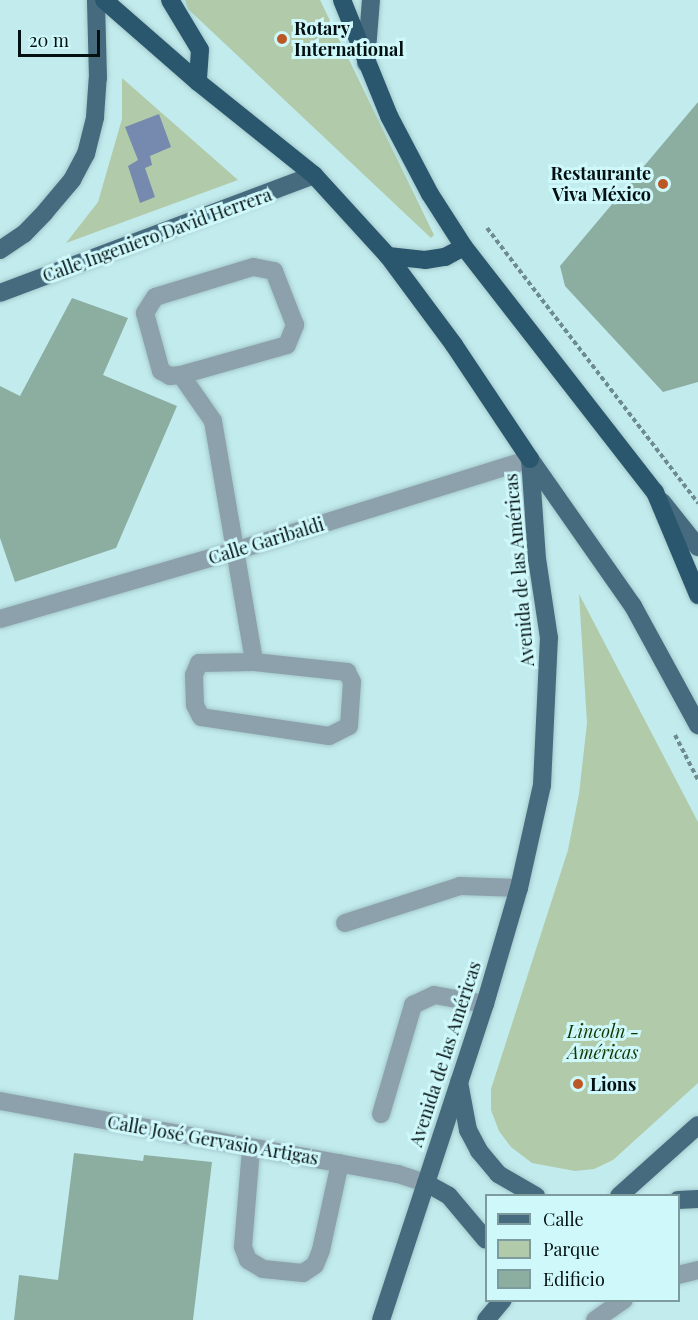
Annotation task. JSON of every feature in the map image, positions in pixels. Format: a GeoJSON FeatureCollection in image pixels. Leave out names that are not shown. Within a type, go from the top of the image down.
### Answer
{"type":"FeatureCollection","features":[{"type":"Feature","properties":{"kind":"highway","name":"Avenida de las Américas"},"geometry":{"type":"LineString","coordinates":[[104,0],[198,82],[314,175],[388,256],[454,345],[530,459]]}},
{"type":"Feature","properties":{"kind":"highway"},"geometry":{"type":"LineString","coordinates":[[170,0],[200,50],[198,82]]}},
{"type":"Feature","properties":{"kind":"highway"},"geometry":{"type":"LineString","coordinates":[[342,0],[366,63],[394,126],[464,247],[655,492],[698,595]]}},
{"type":"Feature","properties":{"kind":"highway"},"geometry":{"type":"LineString","coordinates":[[388,256],[425,260],[445,257],[464,247]]}},
{"type":"Feature","properties":{"kind":"main road"},"geometry":{"type":"LineString","coordinates":[[0,250],[24,234],[45,212],[72,180],[86,154],[95,117],[98,78],[96,0]]}},
{"type":"Feature","properties":{"kind":"main road"},"geometry":{"type":"LineString","coordinates":[[366,63],[371,0]]}},
{"type":"Feature","properties":{"kind":"main road","name":"Calle Ingeniero David Herrera"},"geometry":{"type":"LineString","coordinates":[[0,293],[314,175]]}},
{"type":"Feature","properties":{"kind":"main road"},"geometry":{"type":"LineString","coordinates":[[530,459],[633,606],[698,726]]}},
{"type":"Feature","properties":{"kind":"main road","name":"Avenida de las Américas"},"geometry":{"type":"LineString","coordinates":[[381,1320],[458,1080],[485,1004],[519,888],[542,784],[548,702],[549,638],[537,559],[530,459]]}},
{"type":"Feature","properties":{"kind":"main road"},"geometry":{"type":"LineString","coordinates":[[655,492],[698,548]]}},
{"type":"Feature","properties":{"kind":"main road"},"geometry":{"type":"LineString","coordinates":[[458,1080],[468,1130],[479,1151],[498,1174],[533,1194]]}},
{"type":"Feature","properties":{"kind":"main road"},"geometry":{"type":"LineString","coordinates":[[621,1194],[698,1125]]}},
{"type":"Feature","properties":{"kind":"main road"},"geometry":{"type":"LineString","coordinates":[[426,1183],[449,1196],[485,1239]]}},
{"type":"Feature","properties":{"kind":"main road"},"geometry":{"type":"LineString","coordinates":[[680,1200],[698,1199]]}},
{"type":"Feature","properties":{"kind":"main road"},"geometry":{"type":"LineString","coordinates":[[486,1320],[501,1302]]}},
{"type":"Feature","properties":{"kind":"street"},"geometry":{"type":"LineString","coordinates":[[253,267],[274,272],[295,325],[287,345],[181,375],[170,376],[161,371],[145,321],[155,297],[253,267]]}},
{"type":"Feature","properties":{"kind":"street"},"geometry":{"type":"LineString","coordinates":[[181,375],[213,420],[238,550],[254,662]]}},
{"type":"Feature","properties":{"kind":"street","name":"Calle Garibaldi"},"geometry":{"type":"LineString","coordinates":[[0,619],[238,550],[530,459]]}},
{"type":"Feature","properties":{"kind":"street"},"geometry":{"type":"LineString","coordinates":[[204,660],[254,662],[347,672],[352,682],[349,726],[329,736],[201,717],[195,705],[194,675],[199,663],[204,660]]}},
{"type":"Feature","properties":{"kind":"street"},"geometry":{"type":"LineString","coordinates":[[345,923],[460,886],[519,888]]}},
{"type":"Feature","properties":{"kind":"street"},"geometry":{"type":"LineString","coordinates":[[381,1114],[413,1005],[434,995],[485,1004]]}},
{"type":"Feature","properties":{"kind":"street","name":"Calle José Gervasio Artigas"},"geometry":{"type":"LineString","coordinates":[[0,1101],[251,1149],[398,1174],[426,1183]]}},
{"type":"Feature","properties":{"kind":"street"},"geometry":{"type":"LineString","coordinates":[[251,1149],[243,1246],[248,1260],[263,1269],[303,1273],[315,1265],[321,1250],[340,1163]]}},
{"type":"Feature","properties":{"kind":"street"},"geometry":{"type":"LineString","coordinates":[[680,1274],[698,1270]]}},
{"type":"Feature","properties":{"kind":"street"},"geometry":{"type":"LineString","coordinates":[[595,1320],[621,1302]]}},
{"type":"Feature","properties":{"kind":"path"},"geometry":{"type":"LineString","coordinates":[[487,228],[698,503]]}},
{"type":"Feature","properties":{"kind":"green space"},"geometry":{"type":"Polygon","coordinates":[[[185,0],[320,0],[434,235],[431,238],[188,9],[185,0]]]}},
{"type":"Feature","properties":{"kind":"green space"},"geometry":{"type":"Polygon","coordinates":[[[122,78],[238,180],[66,243],[98,202],[122,119],[122,78]]]}},
{"type":"Feature","properties":{"kind":"green space","name":"Lincoln - Américas"},"geometry":{"type":"Polygon","coordinates":[[[579,594],[698,822],[698,1083],[613,1160],[594,1169],[575,1171],[532,1163],[511,1147],[499,1131],[491,1110],[491,1089],[568,850],[579,794],[587,723],[579,594]]]}},
{"type":"Feature","properties":{"kind":"water"},"geometry":{"type":"Polygon","coordinates":[[[159,114],[171,147],[150,156],[152,165],[145,168],[155,197],[140,203],[128,166],[138,160],[125,127],[159,114]]]}},
{"type":"Feature","properties":{"kind":"building","name":"Restaurante Viva México"},"geometry":{"type":"Polygon","coordinates":[[[698,102],[698,382],[663,392],[565,286],[560,266],[698,102]]]}},
{"type":"Feature","properties":{"kind":"building"},"geometry":{"type":"Polygon","coordinates":[[[72,298],[128,318],[103,375],[177,406],[116,548],[15,582],[0,538],[0,386],[20,396],[72,298]]]}},
{"type":"Feature","properties":{"kind":"building"},"geometry":{"type":"Polygon","coordinates":[[[74,1153],[143,1161],[144,1155],[212,1162],[193,1320],[14,1320],[19,1275],[58,1280],[74,1153]]]}},
{"type":"Feature","properties":{"kind":"place","name":"Rotary International"},"geometry":{"type":"Point","coordinates":[282,39]}},
{"type":"Feature","properties":{"kind":"place","name":"Restaurante Viva México"},"geometry":{"type":"Point","coordinates":[663,184]}},
{"type":"Feature","properties":{"kind":"place","name":"Lions"},"geometry":{"type":"Point","coordinates":[578,1084]}}]}
